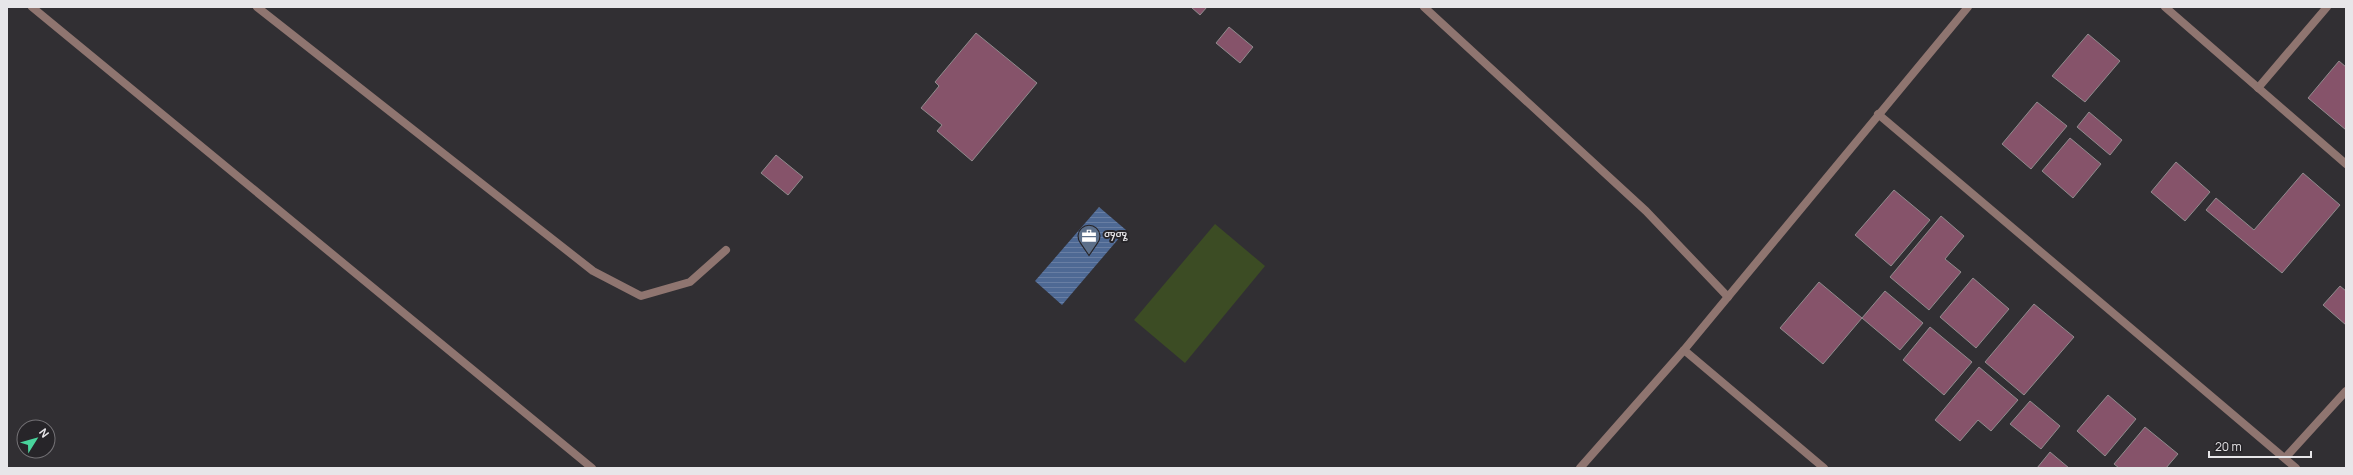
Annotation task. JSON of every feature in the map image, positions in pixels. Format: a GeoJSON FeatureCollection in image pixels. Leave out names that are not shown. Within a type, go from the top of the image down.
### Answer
{"type":"FeatureCollection","features":[{"type":"Feature","properties":{"kind":"street"},"geometry":{"type":"LineString","coordinates":[[32,7],[592,468]]}},
{"type":"Feature","properties":{"kind":"street"},"geometry":{"type":"LineString","coordinates":[[257,7],[593,271],[641,296],[690,282],[726,250]]}},
{"type":"Feature","properties":{"kind":"street"},"geometry":{"type":"LineString","coordinates":[[1424,7],[1646,212],[1728,297]]}},
{"type":"Feature","properties":{"kind":"street"},"geometry":{"type":"LineString","coordinates":[[1580,468],[1684,350],[1968,7]]}},
{"type":"Feature","properties":{"kind":"street"},"geometry":{"type":"LineString","coordinates":[[2165,7],[2346,164]]}},
{"type":"Feature","properties":{"kind":"street"},"geometry":{"type":"LineString","coordinates":[[2258,88],[2327,7]]}},
{"type":"Feature","properties":{"kind":"street"},"geometry":{"type":"LineString","coordinates":[[1878,114],[2296,468]]}},
{"type":"Feature","properties":{"kind":"street"},"geometry":{"type":"LineString","coordinates":[[1684,350],[1824,468]]}},
{"type":"Feature","properties":{"kind":"street"},"geometry":{"type":"LineString","coordinates":[[2285,458],[2346,391]]}},
{"type":"Feature","properties":{"kind":"green space"},"geometry":{"type":"Polygon","coordinates":[[[1215,224],[1265,266],[1185,363],[1134,320],[1215,224]]]}},
{"type":"Feature","properties":{"kind":"water"},"geometry":{"type":"Polygon","coordinates":[[[1099,207],[1126,230],[1062,305],[1035,281],[1099,207]]]}},
{"type":"Feature","properties":{"kind":"building"},"geometry":{"type":"Polygon","coordinates":[[[1191,7],[1207,7],[1200,15],[1191,7]]]}},
{"type":"Feature","properties":{"kind":"building"},"geometry":{"type":"Polygon","coordinates":[[[1229,27],[1253,47],[1240,63],[1216,43],[1229,27]]]}},
{"type":"Feature","properties":{"kind":"building"},"geometry":{"type":"Polygon","coordinates":[[[976,33],[1037,83],[972,161],[937,131],[942,125],[921,108],[939,86],[935,82],[976,33]]]}},
{"type":"Feature","properties":{"kind":"building"},"geometry":{"type":"Polygon","coordinates":[[[2088,34],[2120,61],[2085,102],[2052,76],[2088,34]]]}},
{"type":"Feature","properties":{"kind":"building"},"geometry":{"type":"Polygon","coordinates":[[[2339,61],[2346,67],[2346,130],[2308,98],[2339,61]]]}},
{"type":"Feature","properties":{"kind":"building"},"geometry":{"type":"Polygon","coordinates":[[[2037,102],[2067,126],[2031,169],[2002,144],[2037,102]]]}},
{"type":"Feature","properties":{"kind":"building"},"geometry":{"type":"Polygon","coordinates":[[[2089,112],[2122,140],[2110,155],[2077,127],[2089,112]]]}},
{"type":"Feature","properties":{"kind":"building"},"geometry":{"type":"Polygon","coordinates":[[[2070,138],[2101,164],[2073,198],[2042,171],[2070,138]]]}},
{"type":"Feature","properties":{"kind":"building"},"geometry":{"type":"Polygon","coordinates":[[[776,155],[803,177],[788,195],[761,173],[776,155]]]}},
{"type":"Feature","properties":{"kind":"building"},"geometry":{"type":"Polygon","coordinates":[[[2176,162],[2210,192],[2185,221],[2151,192],[2176,162]]]}},
{"type":"Feature","properties":{"kind":"building"},"geometry":{"type":"Polygon","coordinates":[[[2303,173],[2340,205],[2282,273],[2206,210],[2216,198],[2254,230],[2303,173]]]}},
{"type":"Feature","properties":{"kind":"building"},"geometry":{"type":"Polygon","coordinates":[[[1894,190],[1930,220],[1891,266],[1855,235],[1894,190]]]}},
{"type":"Feature","properties":{"kind":"building"},"geometry":{"type":"Polygon","coordinates":[[[1941,216],[1964,236],[1945,259],[1961,272],[1929,310],[1890,277],[1941,216]]]}},
{"type":"Feature","properties":{"kind":"building"},"geometry":{"type":"Polygon","coordinates":[[[1973,278],[2009,309],[1976,348],[1940,317],[1973,278]]]}},
{"type":"Feature","properties":{"kind":"building"},"geometry":{"type":"Polygon","coordinates":[[[1819,282],[1862,318],[1823,364],[1780,328],[1819,282]]]}},
{"type":"Feature","properties":{"kind":"building"},"geometry":{"type":"Polygon","coordinates":[[[2340,286],[2346,291],[2346,325],[2323,305],[2340,286]]]}},
{"type":"Feature","properties":{"kind":"building"},"geometry":{"type":"Polygon","coordinates":[[[1885,291],[1923,323],[1900,350],[1862,318],[1885,291]]]}},
{"type":"Feature","properties":{"kind":"building"},"geometry":{"type":"Polygon","coordinates":[[[2034,304],[2074,337],[2024,395],[1985,362],[2034,304]]]}},
{"type":"Feature","properties":{"kind":"building"},"geometry":{"type":"Polygon","coordinates":[[[1930,327],[1972,362],[1944,395],[1903,360],[1930,327]]]}},
{"type":"Feature","properties":{"kind":"building"},"geometry":{"type":"Polygon","coordinates":[[[1979,367],[2018,400],[1991,431],[1978,420],[1960,441],[1935,420],[1979,367]]]}},
{"type":"Feature","properties":{"kind":"building"},"geometry":{"type":"Polygon","coordinates":[[[2108,395],[2136,419],[2105,456],[2077,431],[2108,395]]]}},
{"type":"Feature","properties":{"kind":"building"},"geometry":{"type":"Polygon","coordinates":[[[2030,401],[2060,426],[2041,449],[2010,424],[2030,401]]]}},
{"type":"Feature","properties":{"kind":"building"},"geometry":{"type":"Polygon","coordinates":[[[2145,427],[2178,454],[2166,468],[2119,468],[2114,464],[2145,427]]]}},
{"type":"Feature","properties":{"kind":"building"},"geometry":{"type":"Polygon","coordinates":[[[2050,452],[2069,468],[2037,468],[2050,452]]]}},
{"type":"Feature","properties":{"kind":"place","name":"ማሜ"},"geometry":{"type":"Point","coordinates":[1089,256]}}]}
